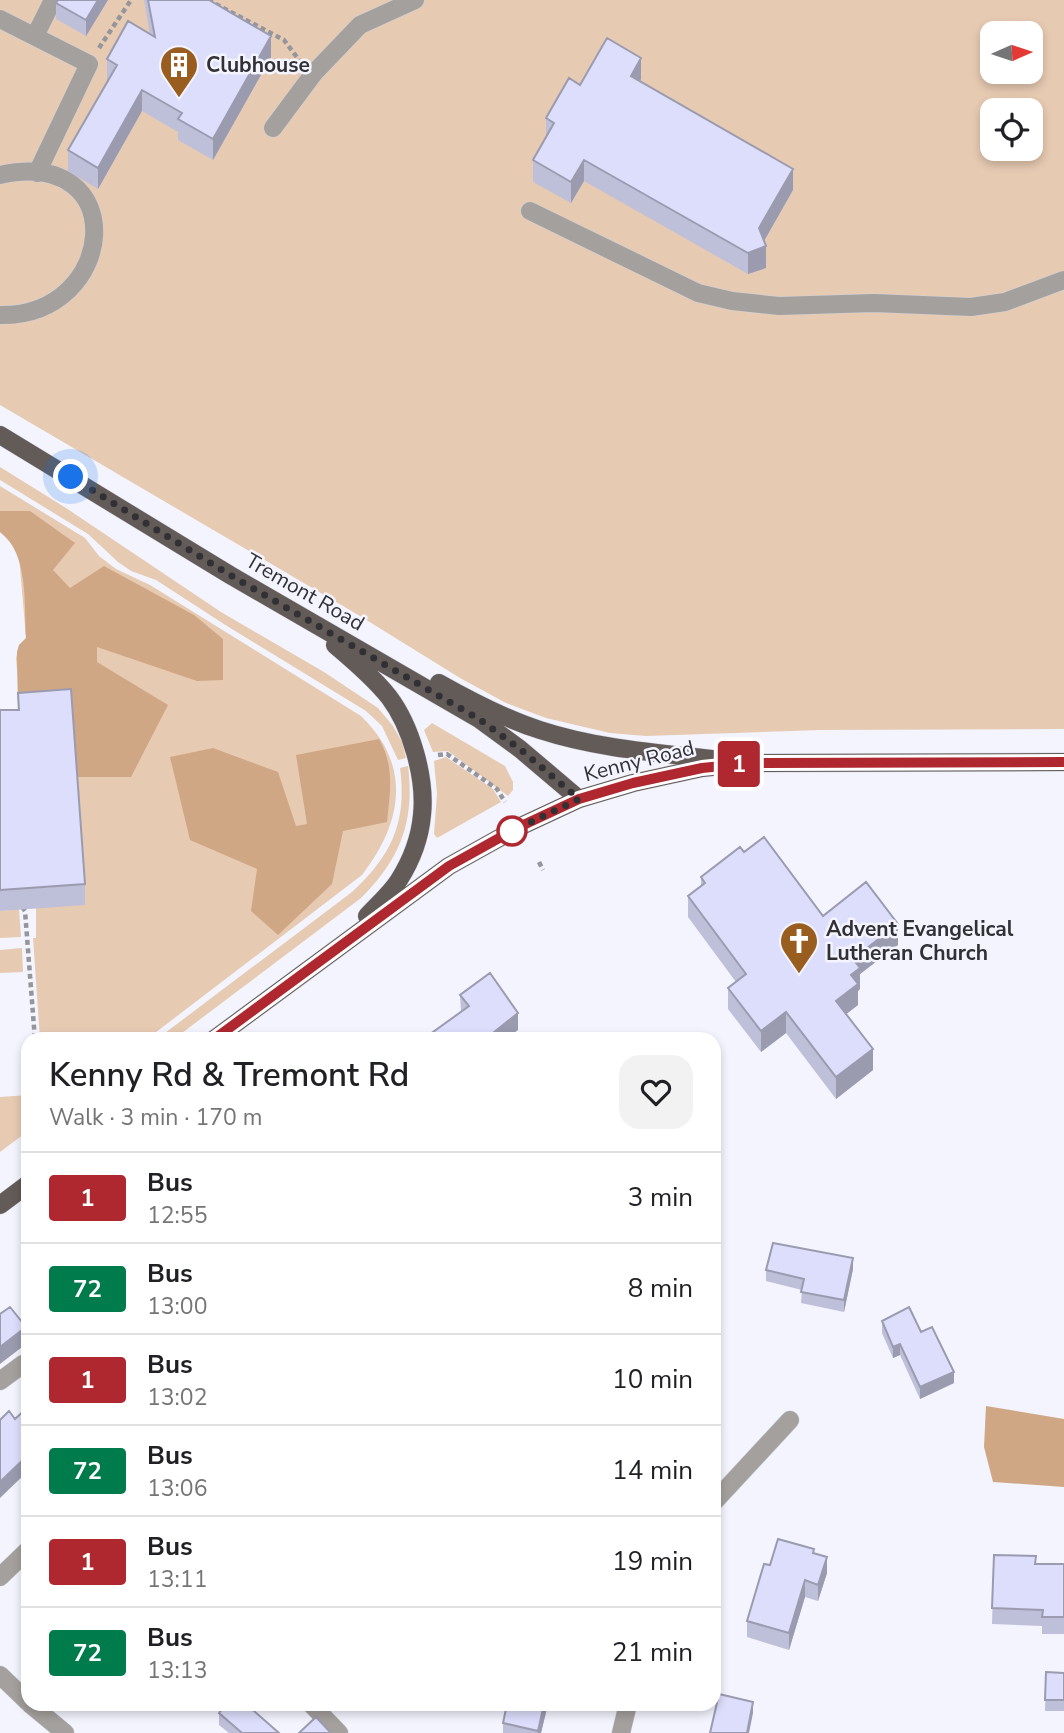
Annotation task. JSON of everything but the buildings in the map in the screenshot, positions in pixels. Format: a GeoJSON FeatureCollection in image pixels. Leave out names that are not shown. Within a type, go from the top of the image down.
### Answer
{"type":"FeatureCollection","features":[{"type":"Feature","properties":{"kind":"main road","name":"Tremont Road"},"geometry":{"type":"LineString","coordinates":[[0,435],[230,575],[479,719],[520,749],[579,799]]}},
{"type":"Feature","properties":{"kind":"main road"},"geometry":{"type":"LineString","coordinates":[[273,598],[307,609],[447,688],[541,731],[629,749],[751,763]]}},
{"type":"Feature","properties":{"kind":"main road"},"geometry":{"type":"LineString","coordinates":[[294,612],[353,660],[389,697],[405,723],[417,760],[423,814],[415,846],[398,882],[340,945]]}},
{"type":"Feature","properties":{"kind":"main road","name":"Kenny Road"},"geometry":{"type":"LineString","coordinates":[[224,1032],[449,866],[519,827],[579,799],[702,768],[751,763],[1064,762]]}},
{"type":"Feature","properties":{"kind":"main road"},"geometry":{"type":"LineString","coordinates":[[0,1205],[21,1189]]}},
{"type":"Feature","properties":{"kind":"street"},"geometry":{"type":"LineString","coordinates":[[35,36],[53,0]]}},
{"type":"Feature","properties":{"kind":"street"},"geometry":{"type":"LineString","coordinates":[[273,128],[314,73],[360,24],[415,0]]}},
{"type":"Feature","properties":{"kind":"street"},"geometry":{"type":"LineString","coordinates":[[0,19],[89,64],[37,173]]}},
{"type":"Feature","properties":{"kind":"street"},"geometry":{"type":"LineString","coordinates":[[0,175],[49,174],[67,181],[83,193],[96,228],[88,264],[74,285],[60,297],[39,308],[13,316],[0,316]]}},
{"type":"Feature","properties":{"kind":"street"},"geometry":{"type":"LineString","coordinates":[[530,211],[698,293],[732,301],[779,306],[874,303],[971,307],[1005,302],[1064,280]]}},
{"type":"Feature","properties":{"kind":"street"},"geometry":{"type":"LineString","coordinates":[[0,1381],[21,1365]]}},
{"type":"Feature","properties":{"kind":"street"},"geometry":{"type":"LineString","coordinates":[[721,1494],[790,1420]]}},
{"type":"Feature","properties":{"kind":"street"},"geometry":{"type":"LineString","coordinates":[[0,1577],[21,1557]]}},
{"type":"Feature","properties":{"kind":"street"},"geometry":{"type":"LineString","coordinates":[[0,1675],[21,1695]]}},
{"type":"Feature","properties":{"kind":"street"},"geometry":{"type":"LineString","coordinates":[[39,1711],[65,1733]]}},
{"type":"Feature","properties":{"kind":"street"},"geometry":{"type":"LineString","coordinates":[[318,1711],[339,1733]]}},
{"type":"Feature","properties":{"kind":"street"},"geometry":{"type":"LineString","coordinates":[[621,1733],[626,1711]]}},
{"type":"Feature","properties":{"kind":"path"},"geometry":{"type":"LineString","coordinates":[[89,64],[131,0]]}},
{"type":"Feature","properties":{"kind":"path"},"geometry":{"type":"LineString","coordinates":[[208,0],[284,40],[299,59],[292,103]]}},
{"type":"Feature","properties":{"kind":"path"},"geometry":{"type":"LineString","coordinates":[[433,755],[447,754],[497,789],[505,802]]}},
{"type":"Feature","properties":{"kind":"path"},"geometry":{"type":"LineString","coordinates":[[539,862],[543,870]]}},
{"type":"Feature","properties":{"kind":"path"},"geometry":{"type":"LineString","coordinates":[[19,904],[25,911],[34,1032]]}},
{"type":"Feature","properties":{"kind":"shaded area"},"geometry":{"type":"Polygon","coordinates":[[[0,0],[1064,0],[1064,729],[820,730],[646,736],[610,733],[546,718],[506,703],[0,405],[0,0]]]}},
{"type":"Feature","properties":{"kind":"shaded area"},"geometry":{"type":"Polygon","coordinates":[[[0,467],[221,612],[324,672],[378,708],[402,742],[406,758],[398,760],[382,726],[366,711],[156,580],[131,571],[88,534],[0,480],[0,467]]]}},
{"type":"Feature","properties":{"kind":"shaded area"},"geometry":{"type":"Polygon","coordinates":[[[0,486],[85,538],[99,556],[116,569],[150,585],[361,716],[377,735],[395,774],[393,814],[376,855],[362,875],[156,1032],[40,1032],[33,938],[36,938],[36,908],[16,658],[19,645],[26,638],[19,556],[14,546],[0,532],[0,486]]]}},
{"type":"Feature","properties":{"kind":"shaded area"},"geometry":{"type":"Polygon","coordinates":[[[0,511],[30,511],[75,543],[53,570],[70,588],[104,566],[194,615],[223,639],[223,680],[197,681],[97,647],[97,662],[168,705],[131,777],[76,777],[18,714],[17,652],[19,645],[26,638],[25,595],[16,553],[0,532],[0,511]]]}},
{"type":"Feature","properties":{"kind":"shaded area"},"geometry":{"type":"Polygon","coordinates":[[[432,723],[505,766],[513,782],[513,790],[508,796],[448,751],[433,752],[424,730],[432,723]]]}},
{"type":"Feature","properties":{"kind":"shaded area"},"geometry":{"type":"Polygon","coordinates":[[[379,739],[389,770],[387,822],[343,831],[332,884],[278,935],[251,911],[257,869],[190,840],[170,757],[213,748],[278,772],[296,826],[307,824],[296,755],[379,739]]]}},
{"type":"Feature","properties":{"kind":"shaded area"},"geometry":{"type":"Polygon","coordinates":[[[446,757],[493,789],[501,802],[437,838],[434,834],[437,794],[434,761],[446,757]]]}},
{"type":"Feature","properties":{"kind":"shaded area"},"geometry":{"type":"Polygon","coordinates":[[[408,766],[410,786],[406,822],[395,854],[375,883],[361,898],[183,1032],[166,1032],[352,892],[366,878],[387,851],[394,836],[401,805],[400,768],[408,766]]]}},
{"type":"Feature","properties":{"kind":"shaded area"},"geometry":{"type":"Polygon","coordinates":[[[19,909],[21,937],[0,938],[0,911],[19,909]]]}},
{"type":"Feature","properties":{"kind":"shaded area"},"geometry":{"type":"Polygon","coordinates":[[[22,948],[23,972],[0,973],[0,950],[22,948]]]}},
{"type":"Feature","properties":{"kind":"shaded area"},"geometry":{"type":"Polygon","coordinates":[[[21,1096],[21,1136],[0,1152],[0,1097],[21,1096]]]}},
{"type":"Feature","properties":{"kind":"shaded area"},"geometry":{"type":"Polygon","coordinates":[[[986,1406],[1064,1419],[1064,1487],[993,1482],[984,1447],[986,1406]]]}},
{"type":"Feature","properties":{"kind":"bus line","name":"1"},"geometry":{"type":"LineString","coordinates":[[222,1032],[449,866],[519,827],[579,799],[633,783],[702,768],[751,763],[1064,762]]}},
{"type":"Feature","properties":{"kind":"place","name":"Clubhouse"},"geometry":{"type":"Point","coordinates":[179,99]}},
{"type":"Feature","properties":{"kind":"place","name":"Advent Evangelical Lutheran Church"},"geometry":{"type":"Point","coordinates":[799,975]}},
{"type":"Feature","properties":{"kind":"route"},"geometry":{"type":"LineString","coordinates":[[71,477],[230,575],[479,719],[520,749],[579,799],[512,831]]}}]}
